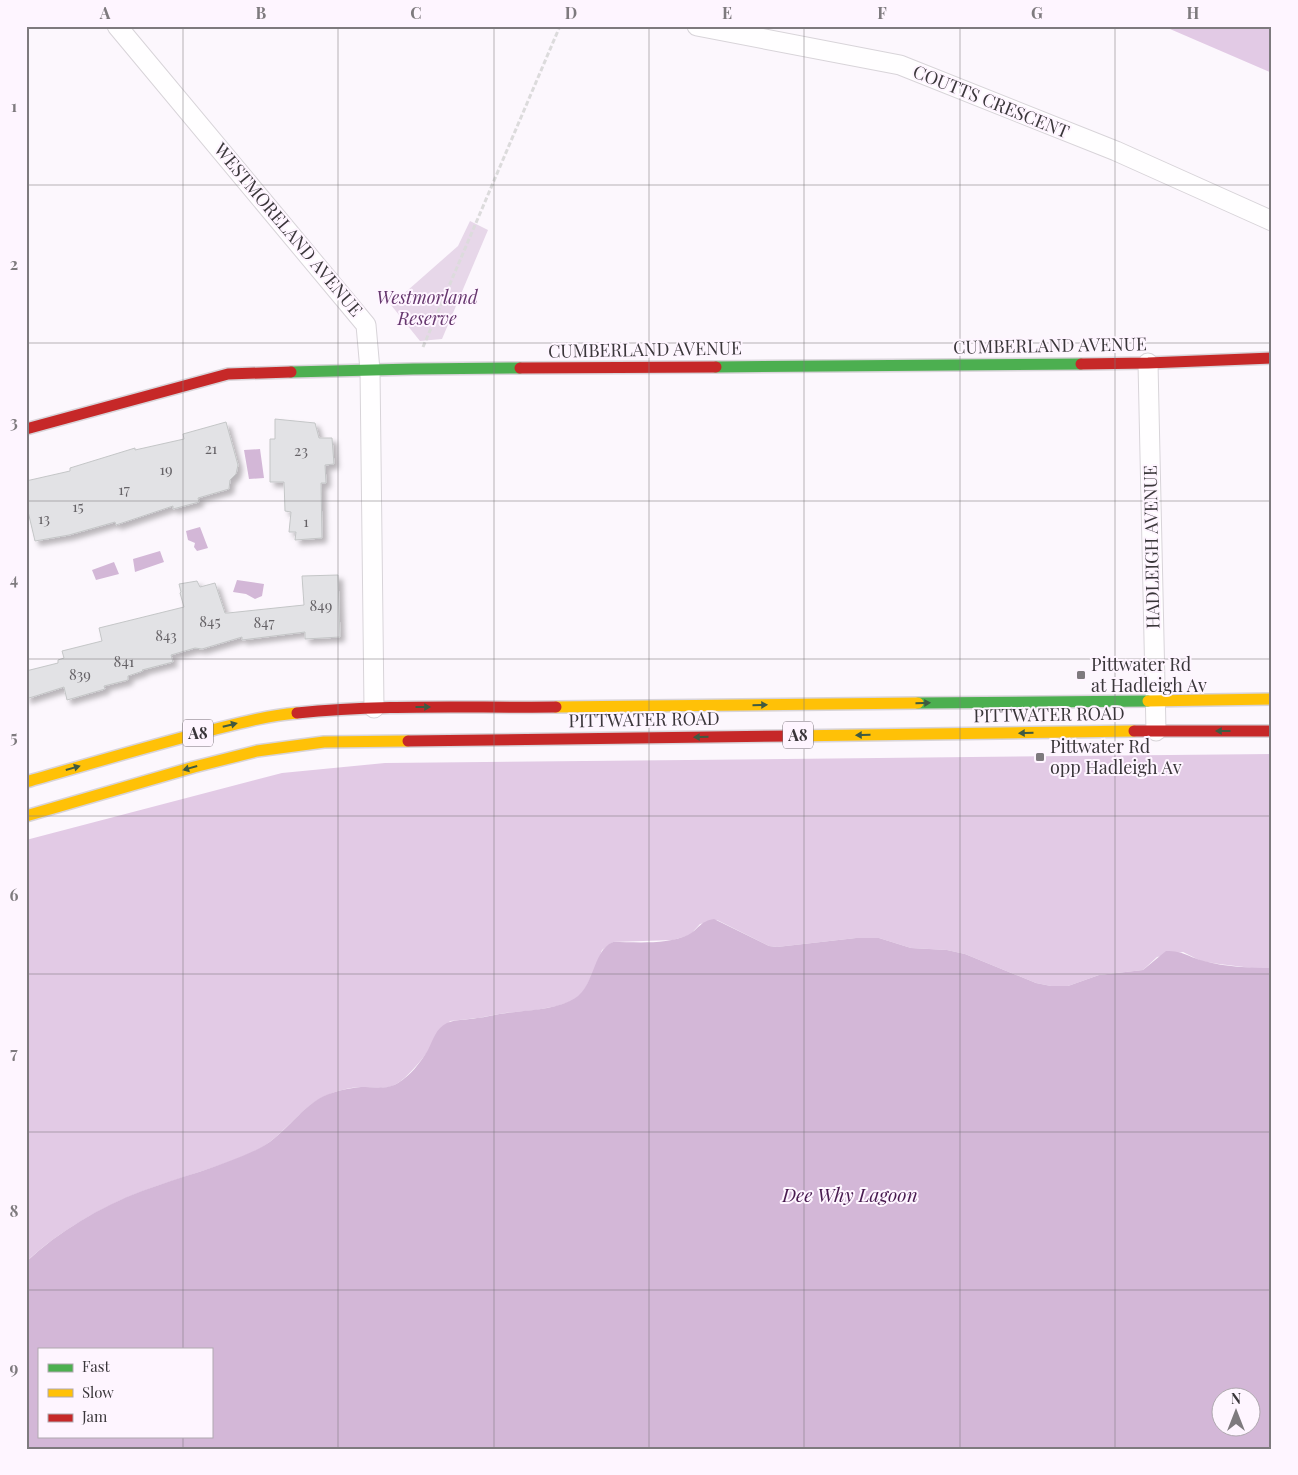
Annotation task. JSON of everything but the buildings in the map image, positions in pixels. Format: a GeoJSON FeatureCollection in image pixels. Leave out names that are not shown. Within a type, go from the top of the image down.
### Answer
{"type":"FeatureCollection","features":[{"type":"Feature","properties":{"kind":"main road","name":"CUMBERLAND AVENUE"},"geometry":{"type":"LineString","coordinates":[[26,429],[228,374],[413,369],[1148,363],[1272,358]]}},
{"type":"Feature","properties":{"kind":"main road","name":"PITTWATER ROAD"},"geometry":{"type":"LineString","coordinates":[[26,782],[158,744],[258,719],[275,715],[324,710],[1272,698]]}},
{"type":"Feature","properties":{"kind":"main road","name":"PITTWATER ROAD"},"geometry":{"type":"LineString","coordinates":[[26,816],[257,751],[324,742],[1272,731]]}},
{"type":"Feature","properties":{"kind":"street","name":"WESTMORELAND AVENUE"},"geometry":{"type":"LineString","coordinates":[[117,26],[366,325],[370,370],[374,708]]}},
{"type":"Feature","properties":{"kind":"street","name":"COUTTS CRESCENT"},"geometry":{"type":"LineString","coordinates":[[697,26],[900,66],[1116,151],[1272,221]]}},
{"type":"Feature","properties":{"kind":"street","name":"HADLEIGH AVENUE"},"geometry":{"type":"LineString","coordinates":[[1148,363],[1156,731]]}},
{"type":"Feature","properties":{"kind":"path"},"geometry":{"type":"LineString","coordinates":[[413,369],[560,26]]}},
{"type":"Feature","properties":{"kind":"green space","name":"Westmorland Reserve"},"geometry":{"type":"Polygon","coordinates":[[[470,221],[488,230],[442,339],[420,341],[391,305],[458,246],[470,221]]]}},
{"type":"Feature","properties":{"kind":"shaded area"},"geometry":{"type":"Polygon","coordinates":[[[1163,26],[1272,26],[1272,73],[1163,26]]]}},
{"type":"Feature","properties":{"kind":"shaded area"},"geometry":{"type":"Polygon","coordinates":[[[1272,754],[1272,968],[1252,968],[1201,961],[1183,952],[1157,957],[1143,970],[1099,975],[1068,986],[1051,986],[1036,983],[965,954],[947,950],[911,948],[879,938],[856,938],[777,947],[769,946],[717,920],[700,924],[690,935],[673,940],[613,942],[602,950],[585,989],[572,1001],[536,1010],[450,1021],[414,1069],[397,1084],[386,1088],[353,1088],[325,1096],[307,1108],[275,1138],[257,1150],[112,1204],[66,1230],[26,1262],[26,840],[282,773],[385,763],[1272,754]]]}},
{"type":"Feature","properties":{"kind":"water"},"geometry":{"type":"Polygon","coordinates":[[[260,449],[264,478],[249,479],[244,450],[260,449]]]}},
{"type":"Feature","properties":{"kind":"water"},"geometry":{"type":"Polygon","coordinates":[[[200,527],[208,548],[197,551],[194,547],[195,543],[188,540],[186,531],[200,527]]]}},
{"type":"Feature","properties":{"kind":"water"},"geometry":{"type":"Polygon","coordinates":[[[160,551],[164,562],[135,572],[133,559],[160,551]]]}},
{"type":"Feature","properties":{"kind":"water"},"geometry":{"type":"Polygon","coordinates":[[[114,562],[119,574],[96,580],[92,570],[114,562]]]}},
{"type":"Feature","properties":{"kind":"water"},"geometry":{"type":"Polygon","coordinates":[[[237,580],[264,584],[262,596],[255,599],[246,594],[233,592],[237,580]]]}},
{"type":"Feature","properties":{"kind":"water","name":"Dee Why Lagoon"},"geometry":{"type":"Polygon","coordinates":[[[714,919],[769,946],[777,947],[856,938],[879,938],[911,948],[947,950],[965,954],[1036,983],[1051,986],[1068,986],[1099,975],[1143,970],[1166,951],[1186,954],[1221,965],[1272,968],[1272,1449],[26,1449],[26,1262],[52,1240],[96,1212],[126,1197],[228,1162],[266,1145],[306,1108],[324,1096],[352,1088],[385,1087],[398,1083],[407,1077],[419,1064],[437,1031],[447,1023],[503,1013],[547,1008],[570,1001],[585,988],[601,953],[613,942],[671,940],[688,935],[702,924],[714,919]]]}},
{"type":"Feature","properties":{"kind":"traffic: fast"},"geometry":{"type":"LineString","coordinates":[[716,367],[1081,364]]}},
{"type":"Feature","properties":{"kind":"traffic: fast"},"geometry":{"type":"LineString","coordinates":[[291,372],[520,368]]}},
{"type":"Feature","properties":{"kind":"traffic: fast"},"geometry":{"type":"LineString","coordinates":[[918,703],[1148,701]]}},
{"type":"Feature","properties":{"kind":"traffic: slow"},"geometry":{"type":"LineString","coordinates":[[1148,701],[1272,699]]}},
{"type":"Feature","properties":{"kind":"traffic: slow"},"geometry":{"type":"LineString","coordinates":[[556,707],[918,703]]}},
{"type":"Feature","properties":{"kind":"traffic: slow"},"geometry":{"type":"LineString","coordinates":[[26,782],[196,734],[258,719],[297,713]]}},
{"type":"Feature","properties":{"kind":"traffic: slow"},"geometry":{"type":"LineString","coordinates":[[790,736],[1134,731]]}},
{"type":"Feature","properties":{"kind":"traffic: slow"},"geometry":{"type":"LineString","coordinates":[[26,816],[194,767],[257,751],[324,742],[408,741]]}},
{"type":"Feature","properties":{"kind":"traffic: jam"},"geometry":{"type":"LineString","coordinates":[[1081,364],[1272,358]]}},
{"type":"Feature","properties":{"kind":"traffic: jam"},"geometry":{"type":"LineString","coordinates":[[520,368],[716,367]]}},
{"type":"Feature","properties":{"kind":"traffic: jam"},"geometry":{"type":"LineString","coordinates":[[26,429],[228,374],[291,372]]}},
{"type":"Feature","properties":{"kind":"traffic: jam"},"geometry":{"type":"LineString","coordinates":[[297,713],[394,707],[556,707]]}},
{"type":"Feature","properties":{"kind":"traffic: jam"},"geometry":{"type":"LineString","coordinates":[[1134,731],[1272,731]]}},
{"type":"Feature","properties":{"kind":"traffic: jam"},"geometry":{"type":"LineString","coordinates":[[408,741],[790,736]]}},
{"type":"Feature","properties":{"kind":"place","name":"Pittwater Rd at Hadleigh Av"},"geometry":{"type":"Point","coordinates":[1081,675]}},
{"type":"Feature","properties":{"kind":"place","name":"Pittwater Rd opp Hadleigh Av"},"geometry":{"type":"Point","coordinates":[1040,757]}}]}
